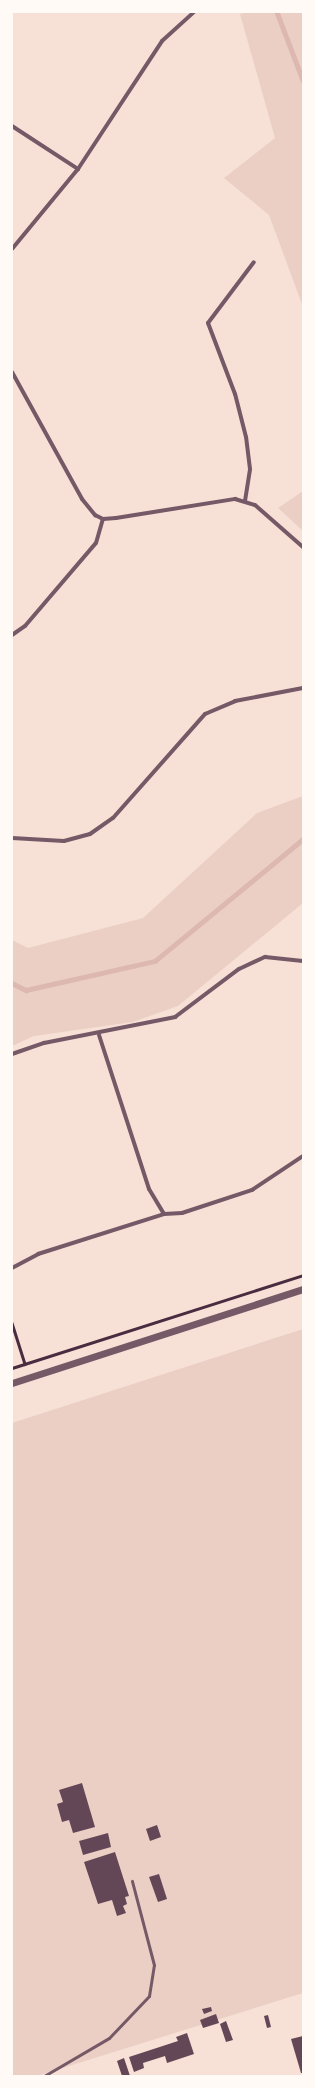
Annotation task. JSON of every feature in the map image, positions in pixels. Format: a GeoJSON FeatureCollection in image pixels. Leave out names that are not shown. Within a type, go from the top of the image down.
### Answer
{"type":"FeatureCollection","features":[{"type":"Feature","properties":{"kind":"street"},"geometry":{"type":"LineString","coordinates":[[12,249],[78,169],[146,61],[162,41],[194,12]]}},
{"type":"Feature","properties":{"kind":"street"},"geometry":{"type":"LineString","coordinates":[[12,126],[78,169]]}},
{"type":"Feature","properties":{"kind":"street"},"geometry":{"type":"LineString","coordinates":[[245,501],[250,469],[246,437],[235,394],[208,323],[254,262]]}},
{"type":"Feature","properties":{"kind":"street"},"geometry":{"type":"LineString","coordinates":[[12,372],[82,499],[103,519]]}},
{"type":"Feature","properties":{"kind":"street"},"geometry":{"type":"LineString","coordinates":[[103,519],[226,500],[245,501],[303,547]]}},
{"type":"Feature","properties":{"kind":"street"},"geometry":{"type":"LineString","coordinates":[[12,635],[25,626],[96,543],[103,519]]}},
{"type":"Feature","properties":{"kind":"street"},"geometry":{"type":"LineString","coordinates":[[12,838],[64,842],[90,834],[113,818],[205,714],[235,701],[303,688]]}},
{"type":"Feature","properties":{"kind":"street"},"geometry":{"type":"LineString","coordinates":[[12,1054],[44,1043],[99,1035],[175,1017],[251,962],[278,956],[303,961]]}},
{"type":"Feature","properties":{"kind":"street"},"geometry":{"type":"LineString","coordinates":[[99,1035],[149,1189],[164,1214]]}},
{"type":"Feature","properties":{"kind":"street"},"geometry":{"type":"LineString","coordinates":[[12,1268],[38,1254],[164,1214],[182,1213],[252,1190],[303,1156]]}},
{"type":"Feature","properties":{"kind":"street"},"geometry":{"type":"LineString","coordinates":[[12,1383],[303,1289]]}},
{"type":"Feature","properties":{"kind":"lane"},"geometry":{"type":"LineString","coordinates":[[44,2076],[109,2038],[149,1996],[154,1965],[132,1881]]}},
{"type":"Feature","properties":{"kind":"path"},"geometry":{"type":"LineString","coordinates":[[12,1368],[303,1275]]}},
{"type":"Feature","properties":{"kind":"path"},"geometry":{"type":"LineString","coordinates":[[12,1323],[25,1364]]}},
{"type":"Feature","properties":{"kind":"shaded area"},"geometry":{"type":"Polygon","coordinates":[[[247,12],[303,12],[303,307],[269,215],[224,178],[275,138],[240,14],[247,12]]]}},
{"type":"Feature","properties":{"kind":"shaded area"},"geometry":{"type":"Polygon","coordinates":[[[303,491],[303,531],[278,508],[303,491]]]}},
{"type":"Feature","properties":{"kind":"shaded area"},"geometry":{"type":"Polygon","coordinates":[[[303,796],[303,903],[178,1006],[133,1022],[34,1036],[12,1046],[12,940],[28,948],[143,918],[257,813],[303,796]]]}},
{"type":"Feature","properties":{"kind":"shaded area"},"geometry":{"type":"Polygon","coordinates":[[[303,1329],[303,1993],[37,2076],[12,2076],[12,1423],[303,1329]]]}},
{"type":"Feature","properties":{"kind":"building"},"geometry":{"type":"Polygon","coordinates":[[[82,1783],[95,1827],[73,1833],[69,1820],[62,1822],[57,1804],[63,1802],[59,1790],[82,1783]]]}},
{"type":"Feature","properties":{"kind":"building"},"geometry":{"type":"Polygon","coordinates":[[[157,1825],[161,1837],[150,1841],[146,1829],[157,1825]]]}},
{"type":"Feature","properties":{"kind":"building"},"geometry":{"type":"Polygon","coordinates":[[[108,1833],[111,1847],[83,1855],[79,1841],[108,1833]]]}},
{"type":"Feature","properties":{"kind":"building"},"geometry":{"type":"Polygon","coordinates":[[[115,1852],[129,1896],[125,1897],[127,1904],[123,1906],[126,1913],[117,1916],[112,1900],[98,1904],[84,1862],[115,1852]]]}},
{"type":"Feature","properties":{"kind":"building"},"geometry":{"type":"Polygon","coordinates":[[[159,1874],[167,1899],[158,1902],[149,1877],[159,1874]]]}},
{"type":"Feature","properties":{"kind":"building"},"geometry":{"type":"Polygon","coordinates":[[[211,2007],[212,2011],[204,2014],[202,2009],[211,2007]]]}},
{"type":"Feature","properties":{"kind":"building"},"geometry":{"type":"Polygon","coordinates":[[[216,2014],[219,2023],[203,2028],[200,2020],[216,2014]]]}},
{"type":"Feature","properties":{"kind":"building"},"geometry":{"type":"Polygon","coordinates":[[[268,2015],[271,2027],[267,2028],[264,2016],[268,2015]]]}},
{"type":"Feature","properties":{"kind":"building"},"geometry":{"type":"Polygon","coordinates":[[[226,2021],[233,2040],[226,2042],[220,2024],[226,2021]]]}},
{"type":"Feature","properties":{"kind":"building"},"geometry":{"type":"Polygon","coordinates":[[[187,2033],[194,2054],[167,2063],[165,2056],[143,2063],[144,2068],[134,2072],[129,2057],[178,2041],[176,2037],[187,2033]]]}},
{"type":"Feature","properties":{"kind":"building"},"geometry":{"type":"Polygon","coordinates":[[[303,2036],[303,2073],[301,2073],[291,2039],[303,2036]]]}},
{"type":"Feature","properties":{"kind":"building"},"geometry":{"type":"Polygon","coordinates":[[[124,2058],[130,2076],[122,2076],[117,2061],[124,2058]]]}},
{"type":"Feature","properties":{"kind":"waterway"},"geometry":{"type":"LineString","coordinates":[[277,12],[303,80]]}},
{"type":"Feature","properties":{"kind":"waterway"},"geometry":{"type":"LineString","coordinates":[[12,983],[26,990],[155,961],[303,839]]}}]}
